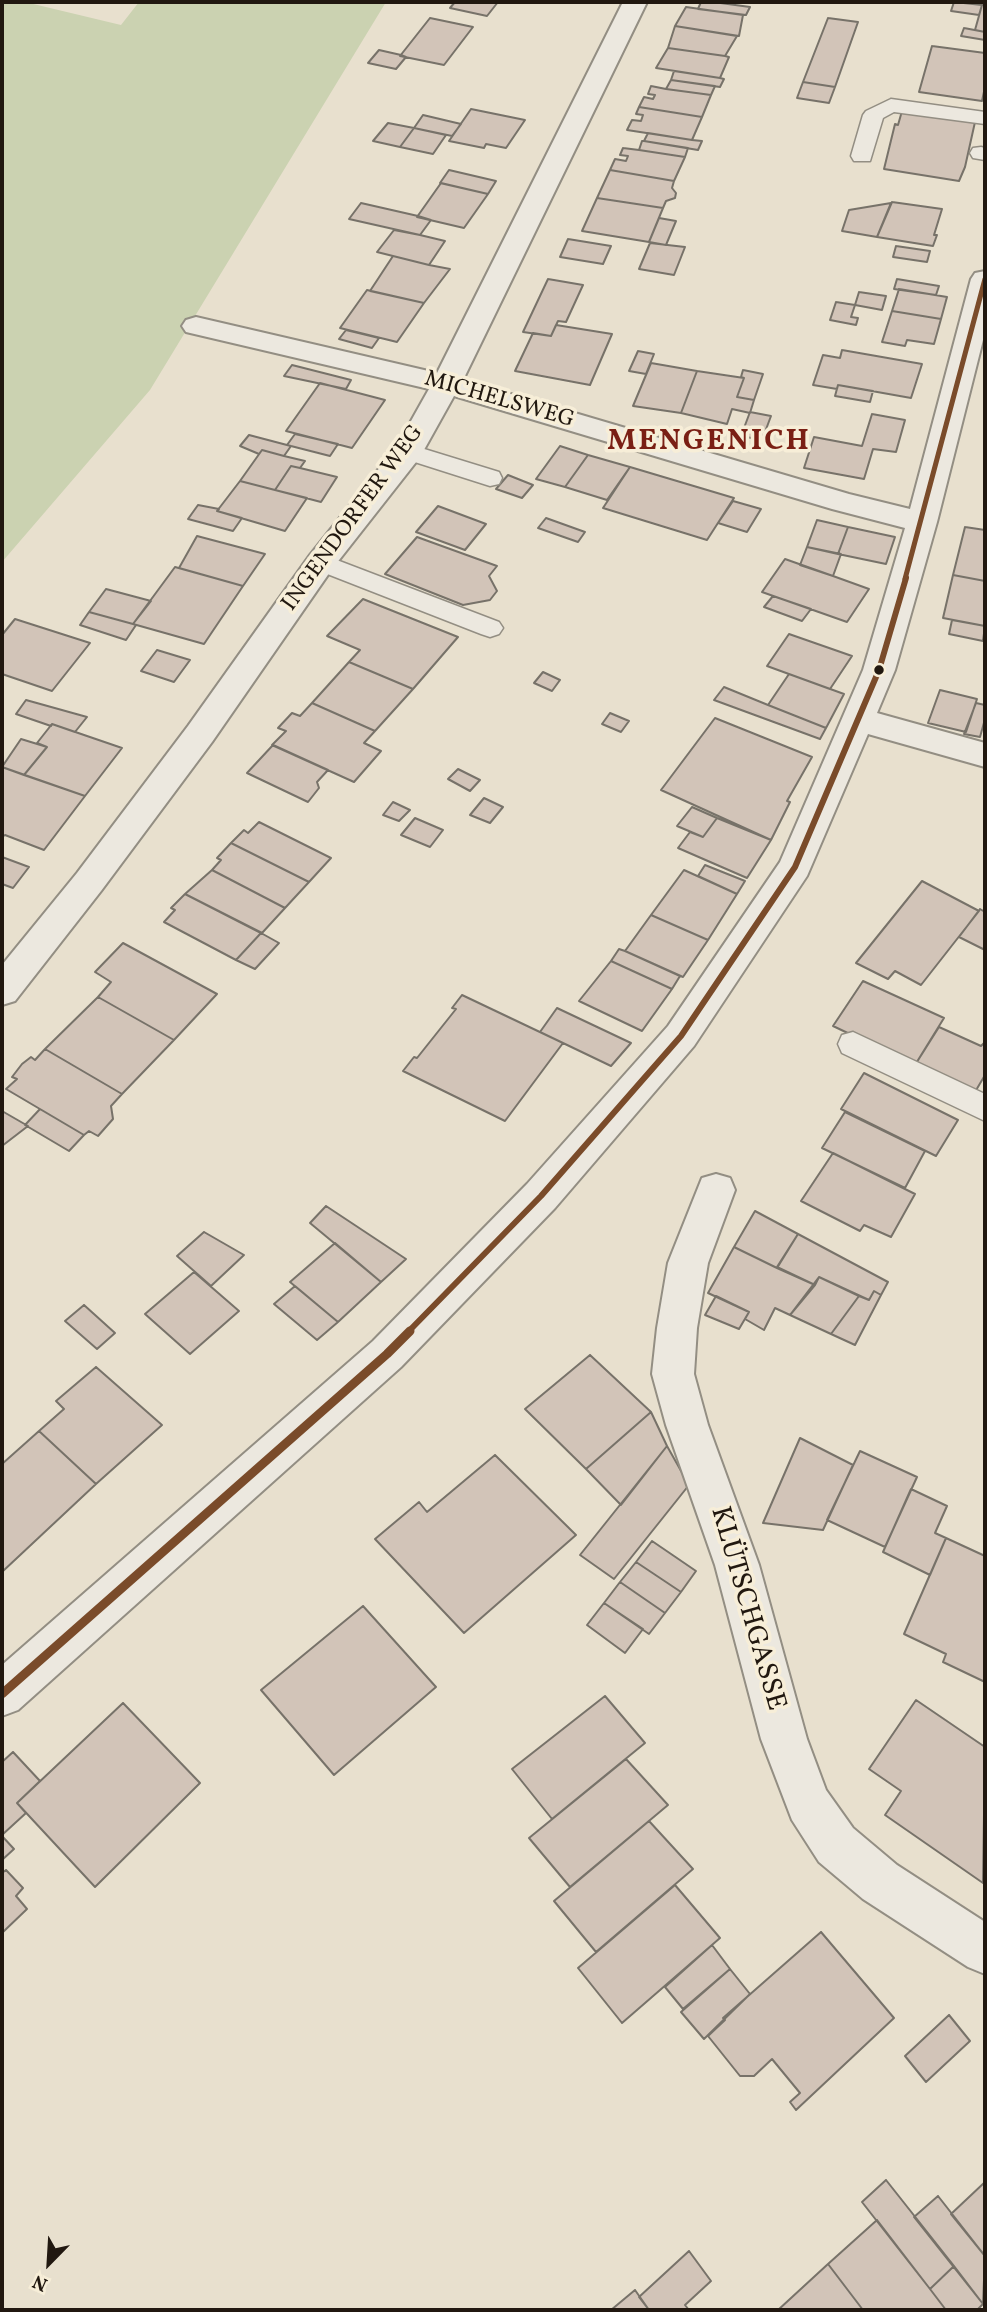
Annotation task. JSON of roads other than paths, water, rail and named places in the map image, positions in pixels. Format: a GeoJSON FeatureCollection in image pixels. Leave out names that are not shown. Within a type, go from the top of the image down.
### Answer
{"type":"FeatureCollection","features":[{"type":"Feature","properties":{"kind":"street","name":"INGENDORFER WEG"},"geometry":{"type":"LineString","coordinates":[[2,991],[89,882],[321,562],[408,452],[446,384],[635,2]]}},
{"type":"Feature","properties":{"kind":"street"},"geometry":{"type":"LineString","coordinates":[[2,1695],[387,1354],[541,1196],[681,1036],[795,867],[879,670],[922,522],[985,279]]}},
{"type":"Feature","properties":{"kind":"street","name":"MICHELSWEG"},"geometry":{"type":"LineString","coordinates":[[196,326],[446,384],[843,502],[922,522]]}},
{"type":"Feature","properties":{"kind":"street"},"geometry":{"type":"LineString","coordinates":[[858,719],[985,755]]}},
{"type":"Feature","properties":{"kind":"street","name":"KLÜTSCHGASSE"},"geometry":{"type":"LineString","coordinates":[[716,1190],[688,1264],[677,1328],[673,1374],[687,1425],[737,1565],[784,1739],[808,1804],[836,1845],[880,1882],[985,1950]]}},
{"type":"Feature","properties":{"kind":"lane"},"geometry":{"type":"LineString","coordinates":[[862,156],[873,115],[891,105],[985,118]]}},
{"type":"Feature","properties":{"kind":"lane"},"geometry":{"type":"LineString","coordinates":[[408,452],[490,478]]}},
{"type":"Feature","properties":{"kind":"lane"},"geometry":{"type":"LineString","coordinates":[[321,562],[490,628]]}},
{"type":"Feature","properties":{"kind":"lane"},"geometry":{"type":"LineString","coordinates":[[853,1044],[985,1108]]}},
{"type":"Feature","properties":{"kind":"district","name":"MENGENICH"},"geometry":{"type":"Point","coordinates":[709,443]}}]}
